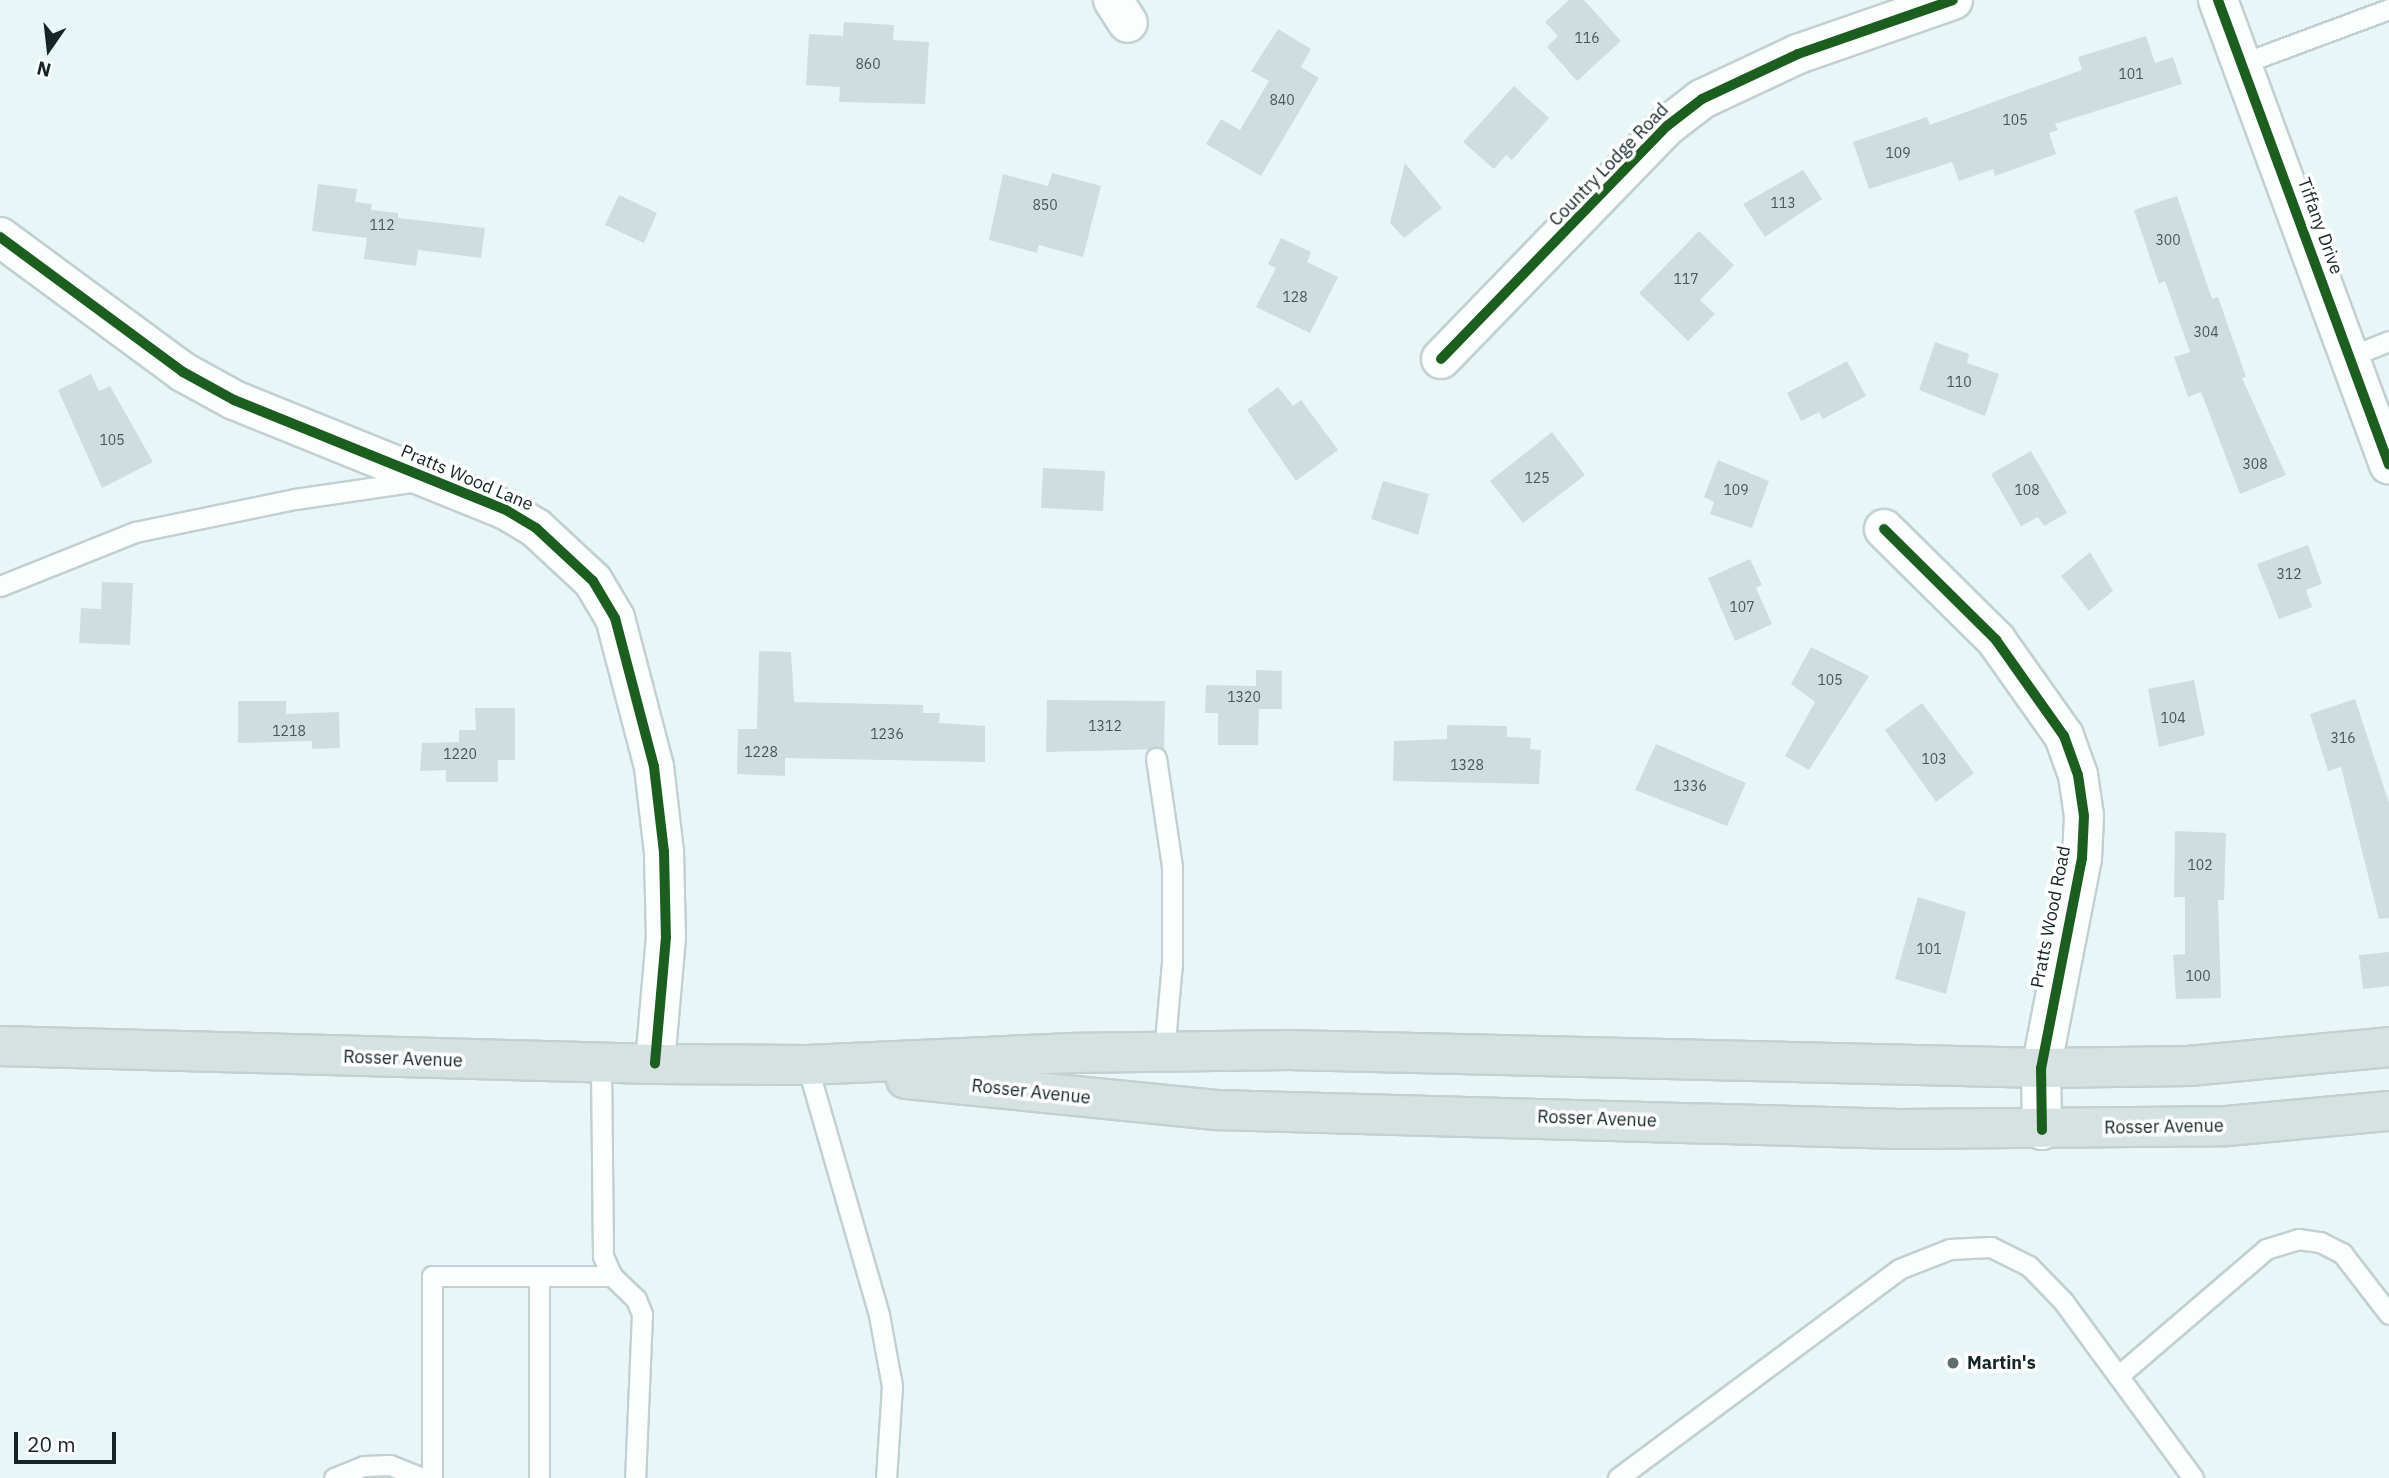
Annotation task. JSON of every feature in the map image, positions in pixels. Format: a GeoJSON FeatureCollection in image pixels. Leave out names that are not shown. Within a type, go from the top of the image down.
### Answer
{"type":"FeatureCollection","features":[{"type":"Feature","properties":{"kind":"main road","name":"Rosser Avenue"},"geometry":{"type":"LineString","coordinates":[[0,1046],[601,1063],[807,1065],[1164,1052],[1302,1050],[2041,1068],[2189,1066],[2389,1047]]}},
{"type":"Feature","properties":{"kind":"main road","name":"Rosser Avenue"},"geometry":{"type":"LineString","coordinates":[[807,1065],[861,1074],[1217,1110],[2042,1130],[2227,1126],[2389,1111]]}},
{"type":"Feature","properties":{"kind":"street","name":"Country Lodge Road"},"geometry":{"type":"LineString","coordinates":[[1441,359],[1667,127],[1702,99],[1798,54],[1953,0]]}},
{"type":"Feature","properties":{"kind":"street","name":"Tiffany Drive"},"geometry":{"type":"LineString","coordinates":[[2218,0],[2389,465]]}},
{"type":"Feature","properties":{"kind":"street","name":"Pratts Wood Lane"},"geometry":{"type":"LineString","coordinates":[[0,237],[183,372],[234,400],[537,527],[593,581],[615,618],[654,767],[664,852],[666,937],[655,1063]]}},
{"type":"Feature","properties":{"kind":"street","name":"Pratts Wood Road"},"geometry":{"type":"LineString","coordinates":[[1884,529],[1996,640],[2064,736],[2078,775],[2084,816],[2082,858],[2041,1068],[2042,1130]]}},
{"type":"Feature","properties":{"kind":"lane"},"geometry":{"type":"LineString","coordinates":[[2241,64],[2389,9]]}},
{"type":"Feature","properties":{"kind":"lane"},"geometry":{"type":"LineString","coordinates":[[2349,357],[2389,341]]}},
{"type":"Feature","properties":{"kind":"lane"},"geometry":{"type":"LineString","coordinates":[[0,586],[135,532],[295,499],[430,480]]}},
{"type":"Feature","properties":{"kind":"lane"},"geometry":{"type":"LineString","coordinates":[[1156,758],[1172,867],[1172,963],[1164,1052]]}},
{"type":"Feature","properties":{"kind":"lane"},"geometry":{"type":"LineString","coordinates":[[601,1063],[603,1256],[611,1276],[636,1299],[642,1314],[635,1478]]}},
{"type":"Feature","properties":{"kind":"lane"},"geometry":{"type":"LineString","coordinates":[[807,1065],[879,1315],[892,1386],[886,1478]]}},
{"type":"Feature","properties":{"kind":"lane"},"geometry":{"type":"LineString","coordinates":[[2118,1376],[2266,1249],[2298,1239],[2320,1242],[2342,1253],[2389,1314]]}},
{"type":"Feature","properties":{"kind":"lane"},"geometry":{"type":"LineString","coordinates":[[1618,1478],[1899,1269],[1950,1249],[1991,1247],[2029,1266],[2063,1301],[2193,1478]]}},
{"type":"Feature","properties":{"kind":"lane"},"geometry":{"type":"LineString","coordinates":[[432,1478],[432,1276],[611,1276]]}},
{"type":"Feature","properties":{"kind":"lane"},"geometry":{"type":"LineString","coordinates":[[539,1276],[539,1478]]}},
{"type":"Feature","properties":{"kind":"lane"},"geometry":{"type":"LineString","coordinates":[[334,1478],[364,1466],[390,1465],[422,1478]]}},
{"type":"Feature","properties":{"kind":"building"},"geometry":{"type":"Polygon","coordinates":[[[1569,0],[1584,0],[1621,41],[1577,81],[1547,47],[1558,36],[1545,22],[1569,0]]]}},
{"type":"Feature","properties":{"kind":"building"},"geometry":{"type":"Polygon","coordinates":[[[844,22],[894,25],[893,40],[929,42],[925,104],[839,102],[840,87],[806,85],[809,34],[843,36],[844,22]]]}},
{"type":"Feature","properties":{"kind":"building"},"geometry":{"type":"Polygon","coordinates":[[[1278,29],[1311,49],[1301,67],[1319,78],[1261,176],[1206,144],[1221,119],[1240,130],[1269,81],[1251,71],[1278,29]]]}},
{"type":"Feature","properties":{"kind":"building"},"geometry":{"type":"Polygon","coordinates":[[[2146,36],[2155,63],[2173,57],[2182,84],[2055,124],[2058,130],[2049,133],[2056,154],[1995,176],[1993,169],[1959,181],[1952,162],[1869,189],[1853,142],[1927,117],[1930,125],[2082,70],[2078,57],[2146,36]]]}},
{"type":"Feature","properties":{"kind":"building"},"geometry":{"type":"Polygon","coordinates":[[[1514,86],[1549,118],[1512,160],[1506,155],[1494,169],[1463,142],[1514,86]]]}},
{"type":"Feature","properties":{"kind":"building"},"geometry":{"type":"Polygon","coordinates":[[[1405,163],[1442,208],[1404,238],[1390,223],[1405,163]]]}},
{"type":"Feature","properties":{"kind":"building"},"geometry":{"type":"Polygon","coordinates":[[[1803,170],[1822,199],[1765,237],[1743,204],[1803,170]]]}},
{"type":"Feature","properties":{"kind":"building"},"geometry":{"type":"Polygon","coordinates":[[[1052,173],[1101,186],[1083,257],[1039,245],[1037,253],[989,240],[1003,174],[1048,186],[1052,173]]]}},
{"type":"Feature","properties":{"kind":"building"},"geometry":{"type":"Polygon","coordinates":[[[318,184],[357,189],[355,202],[372,204],[371,210],[398,213],[398,218],[485,228],[481,258],[418,250],[416,266],[364,259],[367,238],[312,231],[318,184]]]}},
{"type":"Feature","properties":{"kind":"building"},"geometry":{"type":"Polygon","coordinates":[[[619,195],[657,213],[644,243],[605,225],[619,195]]]}},
{"type":"Feature","properties":{"kind":"building"},"geometry":{"type":"Polygon","coordinates":[[[2177,196],[2212,299],[2218,297],[2246,377],[2242,378],[2286,475],[2240,494],[2201,392],[2188,397],[2174,357],[2190,352],[2165,281],[2159,284],[2134,210],[2177,196]]]}},
{"type":"Feature","properties":{"kind":"building"},"geometry":{"type":"Polygon","coordinates":[[[1699,231],[1734,265],[1700,300],[1715,314],[1688,341],[1639,293],[1699,231]]]}},
{"type":"Feature","properties":{"kind":"building"},"geometry":{"type":"Polygon","coordinates":[[[1281,238],[1311,252],[1307,262],[1338,277],[1310,333],[1256,307],[1276,268],[1268,264],[1281,238]]]}},
{"type":"Feature","properties":{"kind":"building"},"geometry":{"type":"Polygon","coordinates":[[[1935,342],[1969,354],[1967,363],[1999,374],[1985,416],[1919,390],[1935,342]]]}},
{"type":"Feature","properties":{"kind":"building"},"geometry":{"type":"Polygon","coordinates":[[[1847,361],[1866,396],[1823,419],[1819,412],[1801,421],[1787,393],[1847,361]]]}},
{"type":"Feature","properties":{"kind":"building"},"geometry":{"type":"Polygon","coordinates":[[[91,374],[99,391],[110,386],[153,462],[102,488],[58,390],[91,374]]]}},
{"type":"Feature","properties":{"kind":"building"},"geometry":{"type":"Polygon","coordinates":[[[1278,387],[1293,406],[1301,400],[1338,450],[1296,481],[1247,410],[1278,387]]]}},
{"type":"Feature","properties":{"kind":"building"},"geometry":{"type":"Polygon","coordinates":[[[1552,432],[1585,475],[1523,523],[1490,481],[1552,432]]]}},
{"type":"Feature","properties":{"kind":"building"},"geometry":{"type":"Polygon","coordinates":[[[2031,451],[2067,513],[2044,526],[2038,517],[2021,526],[1991,474],[2031,451]]]}},
{"type":"Feature","properties":{"kind":"building"},"geometry":{"type":"Polygon","coordinates":[[[1718,460],[1769,481],[1752,528],[1710,514],[1714,502],[1704,497],[1718,460]]]}},
{"type":"Feature","properties":{"kind":"building"},"geometry":{"type":"Polygon","coordinates":[[[1043,468],[1105,471],[1103,511],[1041,508],[1043,468]]]}},
{"type":"Feature","properties":{"kind":"building"},"geometry":{"type":"Polygon","coordinates":[[[1383,481],[1429,494],[1418,535],[1371,519],[1383,481]]]}},
{"type":"Feature","properties":{"kind":"building"},"geometry":{"type":"Polygon","coordinates":[[[2308,545],[2322,584],[2306,590],[2312,607],[2279,619],[2257,564],[2308,545]]]}},
{"type":"Feature","properties":{"kind":"building"},"geometry":{"type":"Polygon","coordinates":[[[2090,552],[2113,591],[2089,611],[2061,576],[2090,552]]]}},
{"type":"Feature","properties":{"kind":"building"},"geometry":{"type":"Polygon","coordinates":[[[1750,559],[1762,585],[1756,588],[1772,624],[1735,641],[1708,578],[1750,559]]]}},
{"type":"Feature","properties":{"kind":"building"},"geometry":{"type":"Polygon","coordinates":[[[102,582],[133,583],[130,645],[79,643],[81,608],[101,609],[102,582]]]}},
{"type":"Feature","properties":{"kind":"building"},"geometry":{"type":"Polygon","coordinates":[[[1811,647],[1869,676],[1809,770],[1785,756],[1815,702],[1791,684],[1811,647]]]}},
{"type":"Feature","properties":{"kind":"building"},"geometry":{"type":"Polygon","coordinates":[[[759,651],[791,652],[794,702],[923,705],[923,713],[940,713],[939,723],[985,726],[985,762],[785,758],[785,776],[737,774],[738,729],[757,729],[759,651]]]}},
{"type":"Feature","properties":{"kind":"building"},"geometry":{"type":"Polygon","coordinates":[[[1256,670],[1282,671],[1282,709],[1259,709],[1258,745],[1218,745],[1218,713],[1205,713],[1206,685],[1256,686],[1256,670]]]}},
{"type":"Feature","properties":{"kind":"building"},"geometry":{"type":"Polygon","coordinates":[[[2194,680],[2205,735],[2159,747],[2148,689],[2194,680]]]}},
{"type":"Feature","properties":{"kind":"building"},"geometry":{"type":"Polygon","coordinates":[[[2355,699],[2389,803],[2389,918],[2379,919],[2341,767],[2328,771],[2310,714],[2355,699]]]}},
{"type":"Feature","properties":{"kind":"building"},"geometry":{"type":"Polygon","coordinates":[[[1047,700],[1165,701],[1164,749],[1046,752],[1047,700]]]}},
{"type":"Feature","properties":{"kind":"building"},"geometry":{"type":"Polygon","coordinates":[[[238,701],[286,701],[286,714],[339,712],[340,748],[312,749],[312,741],[238,743],[238,701]]]}},
{"type":"Feature","properties":{"kind":"building"},"geometry":{"type":"Polygon","coordinates":[[[1922,703],[1974,773],[1936,802],[1885,730],[1922,703]]]}},
{"type":"Feature","properties":{"kind":"building"},"geometry":{"type":"Polygon","coordinates":[[[475,708],[515,708],[515,760],[498,760],[498,782],[446,782],[446,770],[420,771],[422,743],[459,742],[459,730],[476,730],[475,708]]]}},
{"type":"Feature","properties":{"kind":"building"},"geometry":{"type":"Polygon","coordinates":[[[1447,725],[1507,726],[1507,737],[1531,738],[1530,749],[1541,750],[1539,784],[1393,781],[1394,741],[1447,739],[1447,725]]]}},
{"type":"Feature","properties":{"kind":"building"},"geometry":{"type":"Polygon","coordinates":[[[1656,744],[1746,783],[1727,826],[1635,790],[1656,744]]]}},
{"type":"Feature","properties":{"kind":"building"},"geometry":{"type":"Polygon","coordinates":[[[2175,831],[2226,833],[2224,900],[2218,900],[2221,998],[2176,999],[2173,955],[2185,954],[2185,897],[2174,897],[2175,831]]]}},
{"type":"Feature","properties":{"kind":"building"},"geometry":{"type":"Polygon","coordinates":[[[1918,897],[1966,912],[1946,994],[1895,979],[1918,897]]]}},
{"type":"Feature","properties":{"kind":"building"},"geometry":{"type":"Polygon","coordinates":[[[2389,952],[2389,986],[2363,989],[2359,955],[2389,952]]]}},
{"type":"Feature","properties":{"kind":"cycle path"},"geometry":{"type":"LineString","coordinates":[[1441,359],[1667,126],[1702,99],[1798,54],[1953,0]]}},
{"type":"Feature","properties":{"kind":"cycle path"},"geometry":{"type":"LineString","coordinates":[[2218,0],[2389,465]]}},
{"type":"Feature","properties":{"kind":"cycle path"},"geometry":{"type":"LineString","coordinates":[[0,237],[183,372],[234,400],[506,510],[536,528],[593,581],[615,618],[654,767],[664,852],[666,937],[655,1064]]}},
{"type":"Feature","properties":{"kind":"cycle path"},"geometry":{"type":"LineString","coordinates":[[1884,529],[1996,640],[2064,736],[2078,775],[2084,816],[2082,858],[2041,1068],[2042,1130]]}},
{"type":"Feature","properties":{"kind":"place","name":"Martin's"},"geometry":{"type":"Point","coordinates":[1953,1363]}}]}
